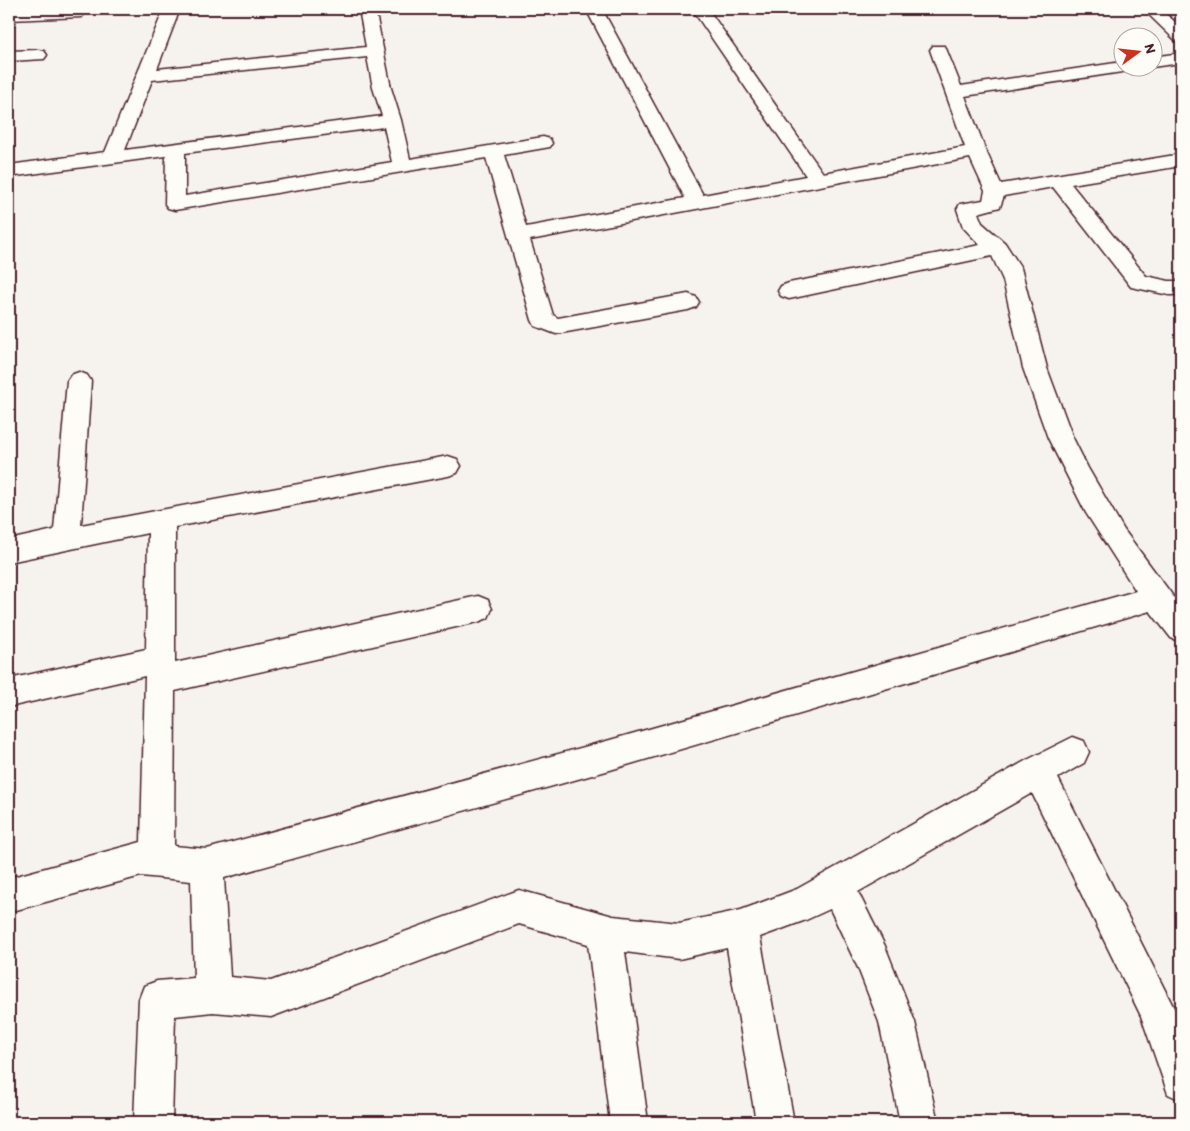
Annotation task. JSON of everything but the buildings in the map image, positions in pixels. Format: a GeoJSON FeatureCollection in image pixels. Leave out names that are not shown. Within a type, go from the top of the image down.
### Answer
{"type":"FeatureCollection","features":[{"type":"Feature","properties":{"kind":"street"},"geometry":{"type":"LineString","coordinates":[[113,157],[172,9]]}},
{"type":"Feature","properties":{"kind":"street"},"geometry":{"type":"LineString","coordinates":[[367,9],[382,88],[392,120],[402,166]]}},
{"type":"Feature","properties":{"kind":"street"},"geometry":{"type":"LineString","coordinates":[[594,9],[697,202]]}},
{"type":"Feature","properties":{"kind":"street"},"geometry":{"type":"LineString","coordinates":[[700,9],[818,180]]}},
{"type":"Feature","properties":{"kind":"street"},"geometry":{"type":"LineString","coordinates":[[1151,9],[1181,36]]}},
{"type":"Feature","properties":{"kind":"street"},"geometry":{"type":"LineString","coordinates":[[9,16],[76,14]]}},
{"type":"Feature","properties":{"kind":"street"},"geometry":{"type":"LineString","coordinates":[[939,50],[976,151],[995,191],[991,205],[967,209],[971,226],[998,248],[1010,269],[1035,369],[1061,442],[1090,496],[1123,549],[1181,629]]}},
{"type":"Feature","properties":{"kind":"street"},"geometry":{"type":"LineString","coordinates":[[144,76],[374,51]]}},
{"type":"Feature","properties":{"kind":"street"},"geometry":{"type":"LineString","coordinates":[[9,56],[38,55]]}},
{"type":"Feature","properties":{"kind":"street"},"geometry":{"type":"LineString","coordinates":[[1162,61],[1181,58]]}},
{"type":"Feature","properties":{"kind":"street"},"geometry":{"type":"LineString","coordinates":[[954,92],[1112,68]]}},
{"type":"Feature","properties":{"kind":"street"},"geometry":{"type":"LineString","coordinates":[[9,171],[392,120]]}},
{"type":"Feature","properties":{"kind":"street"},"geometry":{"type":"LineString","coordinates":[[176,149],[175,204],[543,143]]}},
{"type":"Feature","properties":{"kind":"street"},"geometry":{"type":"LineString","coordinates":[[493,151],[543,320],[556,326],[688,302]]}},
{"type":"Feature","properties":{"kind":"street"},"geometry":{"type":"LineString","coordinates":[[519,235],[976,151]]}},
{"type":"Feature","properties":{"kind":"street"},"geometry":{"type":"LineString","coordinates":[[995,191],[1181,160]]}},
{"type":"Feature","properties":{"kind":"street"},"geometry":{"type":"LineString","coordinates":[[1058,180],[1139,282],[1169,288],[1181,288]]}},
{"type":"Feature","properties":{"kind":"street"},"geometry":{"type":"LineString","coordinates":[[788,291],[998,248]]}},
{"type":"Feature","properties":{"kind":"street"},"geometry":{"type":"LineString","coordinates":[[67,539],[79,381]]}},
{"type":"Feature","properties":{"kind":"street"},"geometry":{"type":"LineString","coordinates":[[9,551],[162,519],[448,466]]}},
{"type":"Feature","properties":{"kind":"street"},"geometry":{"type":"LineString","coordinates":[[157,860],[162,519]]}},
{"type":"Feature","properties":{"kind":"street"},"geometry":{"type":"LineString","coordinates":[[9,895],[141,859],[207,866],[610,755],[1157,597]]}},
{"type":"Feature","properties":{"kind":"street"},"geometry":{"type":"LineString","coordinates":[[9,693],[160,670],[478,609]]}},
{"type":"Feature","properties":{"kind":"street"},"geometry":{"type":"LineString","coordinates":[[153,1122],[157,999],[213,994],[271,999],[519,907],[604,930],[679,941],[741,927],[806,903],[1073,752]]}},
{"type":"Feature","properties":{"kind":"street"},"geometry":{"type":"LineString","coordinates":[[1038,771],[1157,1010],[1181,1081]]}},
{"type":"Feature","properties":{"kind":"street"},"geometry":{"type":"LineString","coordinates":[[207,866],[213,994]]}},
{"type":"Feature","properties":{"kind":"street"},"geometry":{"type":"LineString","coordinates":[[836,885],[872,959],[897,1022],[919,1122]]}},
{"type":"Feature","properties":{"kind":"street"},"geometry":{"type":"LineString","coordinates":[[741,927],[775,1122]]}},
{"type":"Feature","properties":{"kind":"street"},"geometry":{"type":"LineString","coordinates":[[604,930],[629,1122]]}}]}
